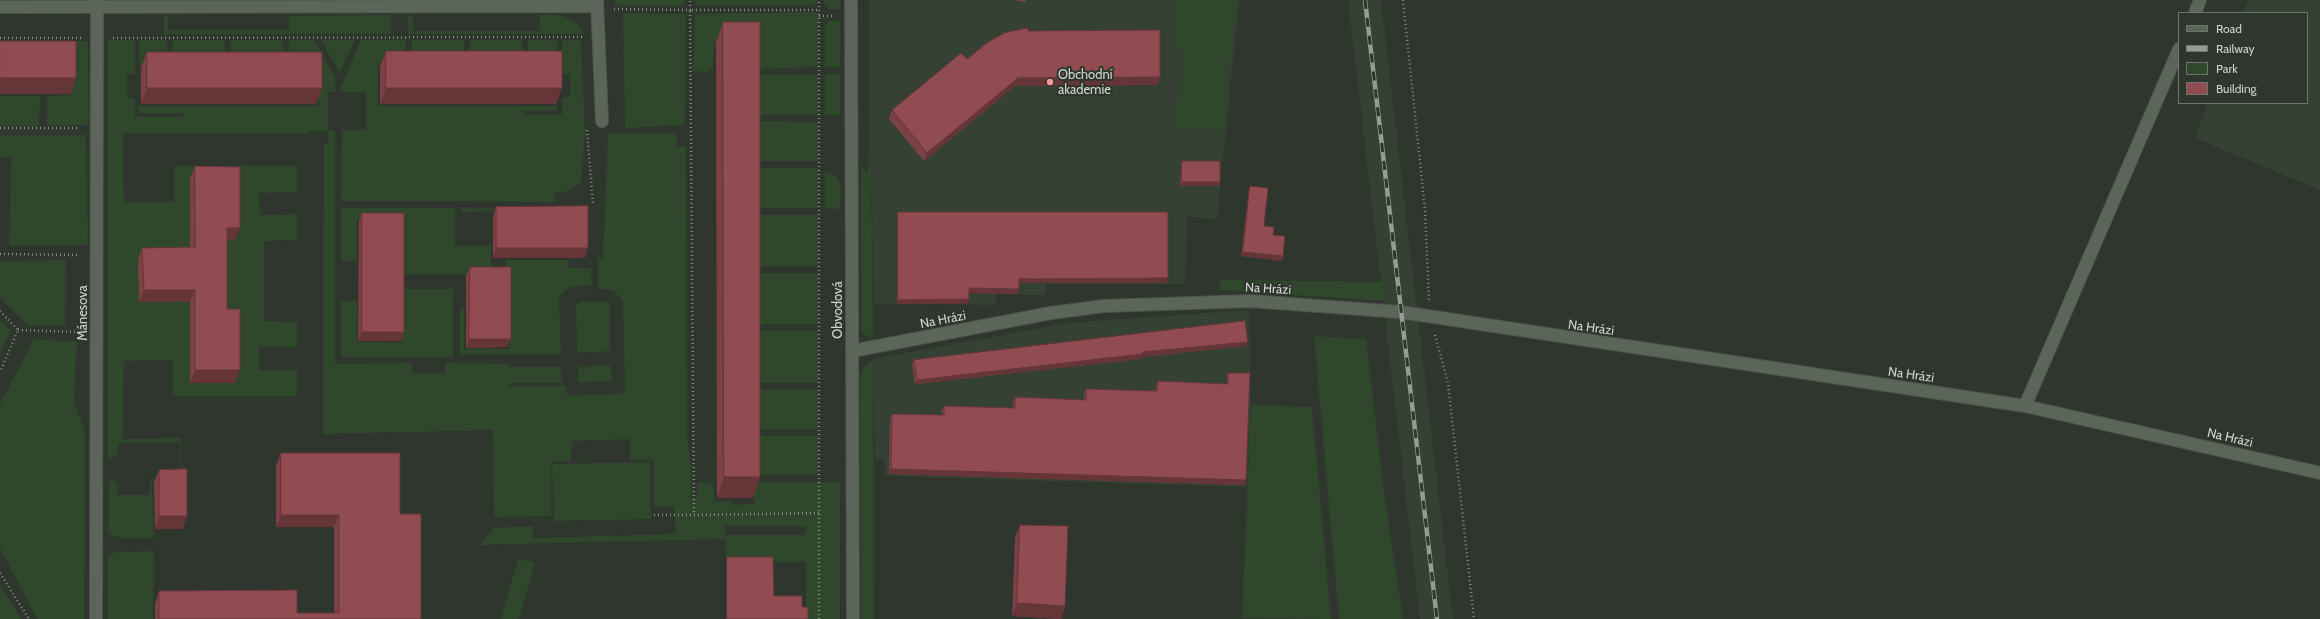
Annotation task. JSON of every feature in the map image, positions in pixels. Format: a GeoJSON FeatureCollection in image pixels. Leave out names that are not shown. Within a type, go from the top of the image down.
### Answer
{"type":"FeatureCollection","features":[{"type":"Feature","properties":{"kind":"street","name":"Obvodová"},"geometry":{"type":"LineString","coordinates":[[851,0],[853,619]]}},
{"type":"Feature","properties":{"kind":"street"},"geometry":{"type":"LineString","coordinates":[[2195,12],[2200,0]]}},
{"type":"Feature","properties":{"kind":"street"},"geometry":{"type":"LineString","coordinates":[[0,7],[97,4],[597,3],[602,121]]}},
{"type":"Feature","properties":{"kind":"street","name":"Mánesova"},"geometry":{"type":"LineString","coordinates":[[96,619],[98,333],[97,4]]}},
{"type":"Feature","properties":{"kind":"street"},"geometry":{"type":"LineString","coordinates":[[2025,406],[2178,51]]}},
{"type":"Feature","properties":{"kind":"street","name":"Na Hrázi"},"geometry":{"type":"LineString","coordinates":[[852,351],[1052,313],[1104,306],[1250,301],[1430,316],[1556,337],[2025,406],[2320,473]]}},
{"type":"Feature","properties":{"kind":"path"},"geometry":{"type":"LineString","coordinates":[[690,0],[694,515]]}},
{"type":"Feature","properties":{"kind":"path"},"geometry":{"type":"LineString","coordinates":[[819,0],[819,619]]}},
{"type":"Feature","properties":{"kind":"path"},"geometry":{"type":"LineString","coordinates":[[612,8],[690,10],[819,10]]}},
{"type":"Feature","properties":{"kind":"path"},"geometry":{"type":"LineString","coordinates":[[105,38],[584,37],[584,45]]}},
{"type":"Feature","properties":{"kind":"path"},"geometry":{"type":"LineString","coordinates":[[0,38],[87,38]]}},
{"type":"Feature","properties":{"kind":"path"},"geometry":{"type":"LineString","coordinates":[[587,127],[593,204]]}},
{"type":"Feature","properties":{"kind":"path"},"geometry":{"type":"LineString","coordinates":[[0,128],[97,128]]}},
{"type":"Feature","properties":{"kind":"path"},"geometry":{"type":"LineString","coordinates":[[0,254],[97,255]]}},
{"type":"Feature","properties":{"kind":"path"},"geometry":{"type":"LineString","coordinates":[[0,311],[18,330],[98,333]]}},
{"type":"Feature","properties":{"kind":"path"},"geometry":{"type":"LineString","coordinates":[[0,372],[18,330]]}},
{"type":"Feature","properties":{"kind":"path"},"geometry":{"type":"LineString","coordinates":[[654,515],[819,513]]}},
{"type":"Feature","properties":{"kind":"path"},"geometry":{"type":"LineString","coordinates":[[0,573],[28,619]]}},
{"type":"Feature","properties":{"kind":"shaded area"},"geometry":{"type":"Polygon","coordinates":[[[869,0],[1239,0],[1217,219],[1187,217],[1185,284],[1046,284],[1046,295],[996,294],[996,305],[874,304],[871,169],[868,168],[869,0]]]}},
{"type":"Feature","properties":{"kind":"shaded area"},"geometry":{"type":"Polygon","coordinates":[[[1348,0],[1381,0],[1453,619],[1420,619],[1348,0]]]}},
{"type":"Feature","properties":{"kind":"shaded area"},"geometry":{"type":"Polygon","coordinates":[[[2248,0],[2320,0],[2320,190],[2195,138],[2208,104],[2308,104],[2308,12],[2243,12],[2248,0]]]}},
{"type":"Feature","properties":{"kind":"shaded area"},"geometry":{"type":"Polygon","coordinates":[[[1249,310],[1251,405],[1247,487],[885,476],[884,458],[875,459],[873,359],[1068,323],[1249,310]]]}},
{"type":"Feature","properties":{"kind":"green space"},"geometry":{"type":"Polygon","coordinates":[[[614,0],[686,0],[684,5],[680,6],[620,6],[615,4],[614,0]]]}},
{"type":"Feature","properties":{"kind":"green space"},"geometry":{"type":"Polygon","coordinates":[[[693,0],[818,0],[818,2],[814,5],[699,6],[693,0]]]}},
{"type":"Feature","properties":{"kind":"green space"},"geometry":{"type":"Polygon","coordinates":[[[824,0],[840,0],[840,9],[829,9],[824,4],[824,0]]]}},
{"type":"Feature","properties":{"kind":"green space"},"geometry":{"type":"Polygon","coordinates":[[[1176,0],[1235,0],[1222,131],[1176,126],[1184,50],[1171,49],[1176,0]]]}},
{"type":"Feature","properties":{"kind":"green space"},"geometry":{"type":"Polygon","coordinates":[[[815,12],[818,16],[818,67],[754,69],[753,43],[714,43],[713,69],[710,69],[710,72],[693,71],[695,14],[815,12]]]}},
{"type":"Feature","properties":{"kind":"green space"},"geometry":{"type":"Polygon","coordinates":[[[623,13],[684,14],[686,18],[685,125],[625,128],[623,13]]]}},
{"type":"Feature","properties":{"kind":"green space"},"geometry":{"type":"Polygon","coordinates":[[[391,15],[391,34],[164,34],[164,16],[168,16],[168,30],[289,30],[289,16],[391,15]]]}},
{"type":"Feature","properties":{"kind":"green space"},"geometry":{"type":"Polygon","coordinates":[[[408,15],[413,16],[413,31],[540,31],[540,15],[555,15],[566,17],[575,23],[585,34],[408,34],[408,15]]]}},
{"type":"Feature","properties":{"kind":"green space"},"geometry":{"type":"Polygon","coordinates":[[[829,21],[840,21],[840,67],[825,67],[825,26],[829,21]]]}},
{"type":"Feature","properties":{"kind":"green space"},"geometry":{"type":"Polygon","coordinates":[[[108,40],[135,40],[135,74],[127,74],[127,98],[135,98],[135,117],[183,117],[183,113],[139,113],[139,106],[318,106],[318,66],[289,66],[289,40],[314,40],[335,77],[335,92],[328,92],[328,130],[335,130],[335,364],[412,363],[413,373],[445,373],[445,363],[509,364],[509,367],[559,367],[561,370],[562,383],[509,383],[509,386],[565,386],[566,393],[572,396],[622,393],[625,388],[623,301],[613,290],[598,289],[598,258],[603,258],[608,133],[676,133],[677,146],[686,147],[687,438],[691,466],[691,498],[697,498],[697,483],[711,483],[711,487],[714,487],[714,501],[731,501],[732,505],[754,504],[755,482],[840,482],[840,619],[806,619],[806,562],[726,562],[725,539],[479,545],[494,528],[533,526],[533,538],[676,534],[674,506],[654,507],[653,460],[630,460],[630,439],[572,441],[571,461],[551,462],[551,516],[494,517],[493,430],[323,434],[324,144],[328,143],[328,131],[307,131],[307,134],[123,133],[124,202],[174,202],[174,166],[297,166],[297,192],[259,193],[260,215],[297,214],[297,240],[264,241],[264,321],[297,322],[297,347],[259,347],[259,370],[297,370],[297,396],[173,396],[173,360],[124,361],[123,439],[181,438],[182,480],[152,481],[154,538],[121,538],[108,534],[109,480],[117,483],[118,495],[150,495],[150,479],[181,479],[180,442],[119,443],[117,456],[108,459],[108,40]],[[235,180],[198,260],[139,302],[199,302],[210,322],[223,271],[235,180]],[[725,526],[726,535],[806,535],[806,526],[725,526]]]}},
{"type":"Feature","properties":{"kind":"green space"},"geometry":{"type":"Polygon","coordinates":[[[139,40],[167,40],[167,66],[139,66],[139,40]]]}},
{"type":"Feature","properties":{"kind":"green space"},"geometry":{"type":"Polygon","coordinates":[[[173,40],[224,40],[225,66],[173,56],[173,40]]]}},
{"type":"Feature","properties":{"kind":"green space"},"geometry":{"type":"Polygon","coordinates":[[[230,40],[283,40],[282,66],[231,56],[230,40]]]}},
{"type":"Feature","properties":{"kind":"green space"},"geometry":{"type":"Polygon","coordinates":[[[321,40],[355,40],[340,72],[338,70],[321,40]]]}},
{"type":"Feature","properties":{"kind":"green space"},"geometry":{"type":"Polygon","coordinates":[[[361,40],[406,40],[406,65],[378,66],[378,106],[557,106],[557,111],[523,111],[523,115],[562,115],[562,98],[570,97],[570,74],[562,74],[562,40],[581,40],[585,133],[581,183],[568,191],[555,193],[555,202],[341,201],[342,130],[366,130],[366,92],[341,92],[341,87],[361,40]]]}},
{"type":"Feature","properties":{"kind":"green space"},"geometry":{"type":"Polygon","coordinates":[[[412,40],[464,40],[464,65],[412,65],[412,40]]]}},
{"type":"Feature","properties":{"kind":"green space"},"geometry":{"type":"Polygon","coordinates":[[[470,40],[522,40],[522,65],[470,65],[470,40]]]}},
{"type":"Feature","properties":{"kind":"green space"},"geometry":{"type":"Polygon","coordinates":[[[528,40],[558,40],[557,65],[528,65],[528,40]]]}},
{"type":"Feature","properties":{"kind":"green space"},"geometry":{"type":"Polygon","coordinates":[[[44,41],[88,41],[89,125],[47,126],[47,96],[72,95],[72,55],[44,41]]]}},
{"type":"Feature","properties":{"kind":"green space"},"geometry":{"type":"Polygon","coordinates":[[[818,74],[818,115],[754,115],[755,75],[818,74]]]}},
{"type":"Feature","properties":{"kind":"green space"},"geometry":{"type":"Polygon","coordinates":[[[825,74],[840,74],[840,115],[825,115],[825,74]]]}},
{"type":"Feature","properties":{"kind":"green space"},"geometry":{"type":"Polygon","coordinates":[[[0,96],[40,96],[39,126],[0,126],[0,96]]]}},
{"type":"Feature","properties":{"kind":"green space"},"geometry":{"type":"Polygon","coordinates":[[[755,121],[818,122],[818,161],[754,161],[755,121]]]}},
{"type":"Feature","properties":{"kind":"green space"},"geometry":{"type":"Polygon","coordinates":[[[0,135],[86,135],[88,245],[9,245],[11,157],[0,157],[0,135]]]}},
{"type":"Feature","properties":{"kind":"green space"},"geometry":{"type":"Polygon","coordinates":[[[861,160],[862,167],[868,173],[868,168],[871,168],[873,339],[862,333],[861,327],[861,160]]]}},
{"type":"Feature","properties":{"kind":"green space"},"geometry":{"type":"Polygon","coordinates":[[[755,168],[818,168],[818,208],[754,208],[755,168]]]}},
{"type":"Feature","properties":{"kind":"green space"},"geometry":{"type":"Polygon","coordinates":[[[825,172],[831,173],[839,180],[841,191],[840,209],[825,208],[825,172]]]}},
{"type":"Feature","properties":{"kind":"green space"},"geometry":{"type":"Polygon","coordinates":[[[341,208],[455,208],[455,246],[491,246],[491,274],[402,274],[403,220],[357,220],[357,261],[341,261],[341,208]]]}},
{"type":"Feature","properties":{"kind":"green space"},"geometry":{"type":"Polygon","coordinates":[[[462,208],[562,209],[495,215],[494,211],[461,212],[462,208]]]}},
{"type":"Feature","properties":{"kind":"green space"},"geometry":{"type":"Polygon","coordinates":[[[755,215],[818,215],[818,266],[754,266],[755,215]]]}},
{"type":"Feature","properties":{"kind":"green space"},"geometry":{"type":"Polygon","coordinates":[[[66,260],[65,325],[28,325],[0,298],[0,261],[66,260]]]}},
{"type":"Feature","properties":{"kind":"green space"},"geometry":{"type":"Polygon","coordinates":[[[506,260],[569,260],[568,268],[591,268],[592,286],[577,286],[568,288],[561,294],[559,299],[561,352],[558,354],[460,354],[460,308],[464,308],[464,349],[510,349],[510,285],[506,285],[506,260]]]}},
{"type":"Feature","properties":{"kind":"green space"},"geometry":{"type":"Polygon","coordinates":[[[755,273],[818,273],[818,324],[754,324],[755,273]]]}},
{"type":"Feature","properties":{"kind":"green space"},"geometry":{"type":"Polygon","coordinates":[[[1220,280],[1383,282],[1385,301],[1219,290],[1220,280]]]}},
{"type":"Feature","properties":{"kind":"green space"},"geometry":{"type":"Polygon","coordinates":[[[403,289],[453,289],[453,357],[341,357],[341,301],[357,301],[357,342],[402,343],[403,289]]]}},
{"type":"Feature","properties":{"kind":"green space"},"geometry":{"type":"Polygon","coordinates":[[[580,302],[608,302],[610,304],[610,351],[579,353],[577,351],[576,306],[580,302]]]}},
{"type":"Feature","properties":{"kind":"green space"},"geometry":{"type":"Polygon","coordinates":[[[0,320],[11,331],[0,353],[0,320]]]}},
{"type":"Feature","properties":{"kind":"green space"},"geometry":{"type":"Polygon","coordinates":[[[755,331],[818,331],[818,383],[754,383],[755,331]]]}},
{"type":"Feature","properties":{"kind":"green space"},"geometry":{"type":"Polygon","coordinates":[[[1314,336],[1366,339],[1384,491],[1403,619],[1339,619],[1314,336]]]}},
{"type":"Feature","properties":{"kind":"green space"},"geometry":{"type":"Polygon","coordinates":[[[34,339],[77,342],[74,401],[85,432],[84,619],[37,619],[0,548],[0,404],[34,339]]]}},
{"type":"Feature","properties":{"kind":"green space"},"geometry":{"type":"Polygon","coordinates":[[[873,359],[874,619],[861,619],[860,377],[864,367],[873,359]]]}},
{"type":"Feature","properties":{"kind":"green space"},"geometry":{"type":"Polygon","coordinates":[[[609,365],[611,369],[612,381],[578,383],[578,367],[609,365]]]}},
{"type":"Feature","properties":{"kind":"green space"},"geometry":{"type":"Polygon","coordinates":[[[818,389],[818,429],[754,429],[755,390],[818,389]]]}},
{"type":"Feature","properties":{"kind":"green space"},"geometry":{"type":"Polygon","coordinates":[[[1251,405],[1312,407],[1331,619],[1242,618],[1251,405]]]}},
{"type":"Feature","properties":{"kind":"green space"},"geometry":{"type":"Polygon","coordinates":[[[755,436],[818,436],[818,475],[754,475],[755,436]]]}},
{"type":"Feature","properties":{"kind":"green space"},"geometry":{"type":"Polygon","coordinates":[[[650,462],[651,519],[554,521],[552,464],[650,462]]]}},
{"type":"Feature","properties":{"kind":"green space"},"geometry":{"type":"Polygon","coordinates":[[[154,551],[153,619],[108,619],[108,556],[116,552],[154,551]]]}},
{"type":"Feature","properties":{"kind":"green space"},"geometry":{"type":"Polygon","coordinates":[[[518,559],[535,563],[519,619],[501,619],[518,559]]]}},
{"type":"Feature","properties":{"kind":"green space"},"geometry":{"type":"Polygon","coordinates":[[[0,584],[21,619],[0,619],[0,584]]]}},
{"type":"Feature","properties":{"kind":"building"},"geometry":{"type":"Polygon","coordinates":[[[723,22],[760,22],[760,477],[724,477],[723,22]]]}},
{"type":"Feature","properties":{"kind":"building"},"geometry":{"type":"Polygon","coordinates":[[[1028,28],[1028,31],[1160,30],[1160,77],[1018,78],[927,153],[892,110],[961,53],[967,59],[988,42],[1004,33],[1028,28]]]}},
{"type":"Feature","properties":{"kind":"building"},"geometry":{"type":"Polygon","coordinates":[[[0,41],[76,41],[76,78],[0,78],[0,41]]]}},
{"type":"Feature","properties":{"kind":"building"},"geometry":{"type":"Polygon","coordinates":[[[386,51],[562,51],[562,88],[386,88],[386,51]]]}},
{"type":"Feature","properties":{"kind":"building"},"geometry":{"type":"Polygon","coordinates":[[[147,52],[322,52],[322,88],[147,88],[147,52]]]}},
{"type":"Feature","properties":{"kind":"building"},"geometry":{"type":"Polygon","coordinates":[[[1182,161],[1220,161],[1220,182],[1182,182],[1182,161]]]}},
{"type":"Feature","properties":{"kind":"building"},"geometry":{"type":"Polygon","coordinates":[[[195,166],[240,167],[240,228],[227,228],[227,309],[240,309],[240,370],[195,370],[195,290],[144,290],[142,248],[195,247],[195,166]]]}},
{"type":"Feature","properties":{"kind":"building"},"geometry":{"type":"Polygon","coordinates":[[[1250,186],[1268,188],[1264,226],[1274,227],[1273,235],[1285,236],[1283,256],[1243,252],[1250,186]]]}},
{"type":"Feature","properties":{"kind":"building"},"geometry":{"type":"Polygon","coordinates":[[[588,206],[588,248],[496,248],[496,207],[588,206]]]}},
{"type":"Feature","properties":{"kind":"building"},"geometry":{"type":"Polygon","coordinates":[[[898,212],[1168,212],[1168,278],[1019,279],[1019,289],[969,288],[969,299],[898,300],[898,212]]]}},
{"type":"Feature","properties":{"kind":"building"},"geometry":{"type":"Polygon","coordinates":[[[362,213],[404,213],[404,332],[362,332],[362,213]]]}},
{"type":"Feature","properties":{"kind":"building"},"geometry":{"type":"Polygon","coordinates":[[[470,267],[511,267],[511,339],[469,339],[470,267]]]}},
{"type":"Feature","properties":{"kind":"building"},"geometry":{"type":"Polygon","coordinates":[[[1245,321],[1248,342],[1143,352],[1143,354],[917,380],[914,360],[1245,321]]]}},
{"type":"Feature","properties":{"kind":"building"},"geometry":{"type":"Polygon","coordinates":[[[1228,373],[1250,373],[1246,480],[891,469],[892,414],[944,415],[944,406],[1015,408],[1015,397],[1086,400],[1086,389],[1157,391],[1158,381],[1228,384],[1228,373]]]}},
{"type":"Feature","properties":{"kind":"building"},"geometry":{"type":"Polygon","coordinates":[[[281,453],[400,453],[400,514],[421,514],[421,619],[159,619],[159,591],[297,590],[297,613],[339,613],[339,515],[281,515],[281,453]]]}},
{"type":"Feature","properties":{"kind":"building"},"geometry":{"type":"Polygon","coordinates":[[[187,469],[187,516],[159,516],[159,470],[187,469]]]}},
{"type":"Feature","properties":{"kind":"building"},"geometry":{"type":"Polygon","coordinates":[[[1020,525],[1068,526],[1065,606],[1017,603],[1020,525]]]}},
{"type":"Feature","properties":{"kind":"building"},"geometry":{"type":"Polygon","coordinates":[[[727,557],[773,557],[774,596],[802,596],[802,607],[808,607],[808,619],[727,619],[727,557]]]}},
{"type":"Feature","properties":{"kind":"railway"},"geometry":{"type":"LineString","coordinates":[[1365,0],[1437,619]]}},
{"type":"Feature","properties":{"kind":"place","name":"Obchodní akademie"},"geometry":{"type":"Point","coordinates":[1050,82]}}]}
